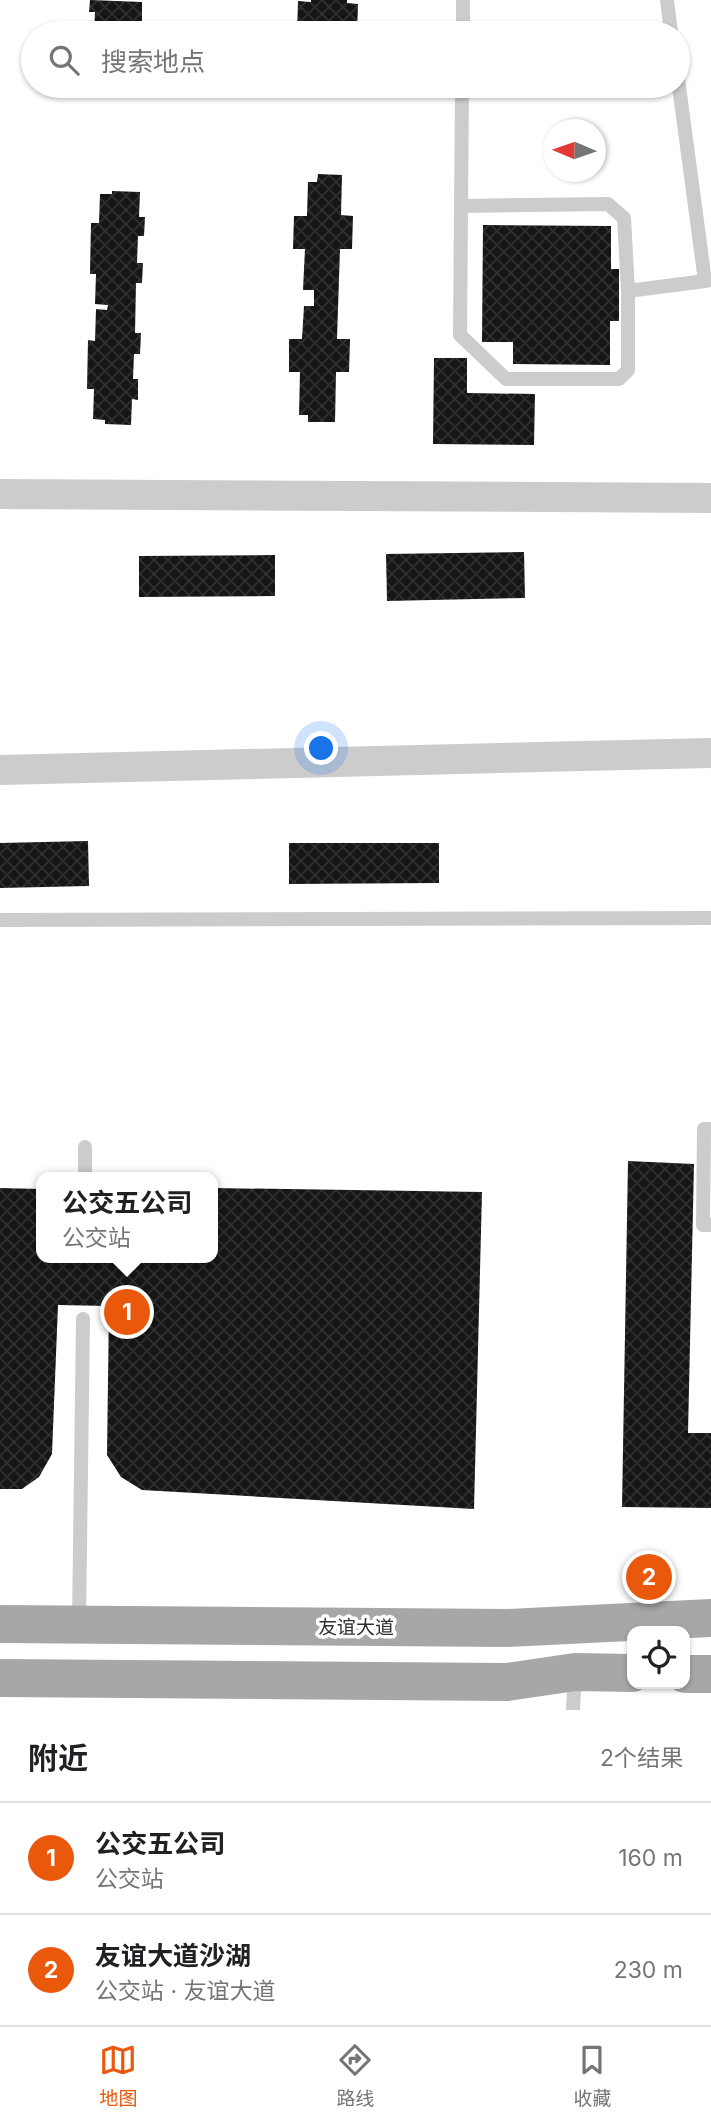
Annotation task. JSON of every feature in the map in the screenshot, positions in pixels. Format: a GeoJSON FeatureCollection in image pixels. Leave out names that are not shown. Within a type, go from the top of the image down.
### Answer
{"type":"FeatureCollection","features":[{"type":"Feature","properties":{"kind":"main road","name":"友谊大道"},"geometry":{"type":"LineString","coordinates":[[0,1625],[506,1628],[711,1618]]}},
{"type":"Feature","properties":{"kind":"main road"},"geometry":{"type":"LineString","coordinates":[[0,1678],[508,1682],[575,1672],[627,1673]]}},
{"type":"Feature","properties":{"kind":"main road"},"geometry":{"type":"LineString","coordinates":[[690,1674],[711,1674]]}},
{"type":"Feature","properties":{"kind":"street"},"geometry":{"type":"LineString","coordinates":[[0,494],[711,498]]}},
{"type":"Feature","properties":{"kind":"street"},"geometry":{"type":"LineString","coordinates":[[0,770],[711,753]]}},
{"type":"Feature","properties":{"kind":"lane"},"geometry":{"type":"LineString","coordinates":[[463,0],[463,21]]}},
{"type":"Feature","properties":{"kind":"lane"},"geometry":{"type":"LineString","coordinates":[[667,0],[670,21]]}},
{"type":"Feature","properties":{"kind":"lane"},"geometry":{"type":"LineString","coordinates":[[461,206],[608,204],[624,218],[628,370],[619,379],[506,379],[460,335],[461,206],[462,98]]}},
{"type":"Feature","properties":{"kind":"lane"},"geometry":{"type":"LineString","coordinates":[[628,291],[708,280],[681,98]]}},
{"type":"Feature","properties":{"kind":"lane"},"geometry":{"type":"LineString","coordinates":[[0,920],[711,918]]}},
{"type":"Feature","properties":{"kind":"lane"},"geometry":{"type":"LineString","coordinates":[[711,1129],[704,1129],[703,1211],[703,1225],[711,1225]]}},
{"type":"Feature","properties":{"kind":"lane"},"geometry":{"type":"LineString","coordinates":[[85,1147],[85,1172]]}},
{"type":"Feature","properties":{"kind":"lane"},"geometry":{"type":"LineString","coordinates":[[79,1625],[83,1320]]}},
{"type":"Feature","properties":{"kind":"lane"},"geometry":{"type":"LineString","coordinates":[[572,1710],[575,1672]]}},
{"type":"Feature","properties":{"kind":"building"},"geometry":{"type":"Polygon","coordinates":[[[90,0],[142,2],[142,21],[95,21],[95,12],[89,12],[90,0]]]}},
{"type":"Feature","properties":{"kind":"building"},"geometry":{"type":"Polygon","coordinates":[[[347,0],[347,3],[358,4],[357,21],[297,21],[298,1],[347,0]]]}},
{"type":"Feature","properties":{"kind":"building"},"geometry":{"type":"Polygon","coordinates":[[[318,174],[342,175],[341,215],[353,216],[352,249],[340,249],[337,339],[350,339],[349,372],[336,372],[335,422],[308,422],[308,415],[299,415],[300,372],[289,372],[289,339],[302,339],[304,306],[314,306],[314,290],[303,290],[305,249],[293,249],[294,216],[307,216],[308,182],[317,182],[318,174]]]}},
{"type":"Feature","properties":{"kind":"building"},"geometry":{"type":"Polygon","coordinates":[[[112,191],[140,192],[139,217],[145,217],[144,236],[138,236],[137,263],[143,263],[142,283],[136,283],[135,333],[141,333],[140,354],[134,354],[133,379],[138,379],[138,400],[132,399],[131,425],[105,424],[105,420],[93,419],[94,389],[87,389],[88,340],[95,341],[96,309],[107,310],[108,305],[95,304],[96,274],[90,274],[91,223],[99,223],[100,194],[112,194],[112,191]]]}},
{"type":"Feature","properties":{"kind":"building"},"geometry":{"type":"Polygon","coordinates":[[[483,225],[611,226],[611,269],[619,269],[619,321],[610,321],[610,365],[513,364],[513,342],[482,342],[483,225]]]}},
{"type":"Feature","properties":{"kind":"building"},"geometry":{"type":"Polygon","coordinates":[[[434,358],[467,358],[467,393],[535,394],[534,445],[433,444],[434,358]]]}},
{"type":"Feature","properties":{"kind":"building"},"geometry":{"type":"Polygon","coordinates":[[[524,552],[525,598],[387,601],[386,554],[524,552]]]}},
{"type":"Feature","properties":{"kind":"building"},"geometry":{"type":"Polygon","coordinates":[[[275,555],[275,596],[139,597],[139,556],[275,555]]]}},
{"type":"Feature","properties":{"kind":"building"},"geometry":{"type":"Polygon","coordinates":[[[88,841],[89,886],[0,888],[0,843],[88,841]]]}},
{"type":"Feature","properties":{"kind":"building"},"geometry":{"type":"Polygon","coordinates":[[[289,843],[439,843],[439,883],[289,884],[289,843]]]}},
{"type":"Feature","properties":{"kind":"building"},"geometry":{"type":"Polygon","coordinates":[[[628,1161],[694,1164],[688,1433],[711,1433],[711,1508],[622,1507],[628,1161]]]}},
{"type":"Feature","properties":{"kind":"building"},"geometry":{"type":"Polygon","coordinates":[[[0,1188],[36,1189],[36,1263],[218,1263],[218,1188],[482,1192],[474,1509],[142,1490],[121,1477],[107,1455],[109,1306],[58,1305],[52,1454],[39,1477],[22,1489],[0,1489],[0,1188]]]}},
{"type":"Feature","properties":{"kind":"place","name":"公交五公司"},"geometry":{"type":"Point","coordinates":[127,1312]}},
{"type":"Feature","properties":{"kind":"place","name":"友谊大道沙湖"},"geometry":{"type":"Point","coordinates":[649,1577]}}]}
